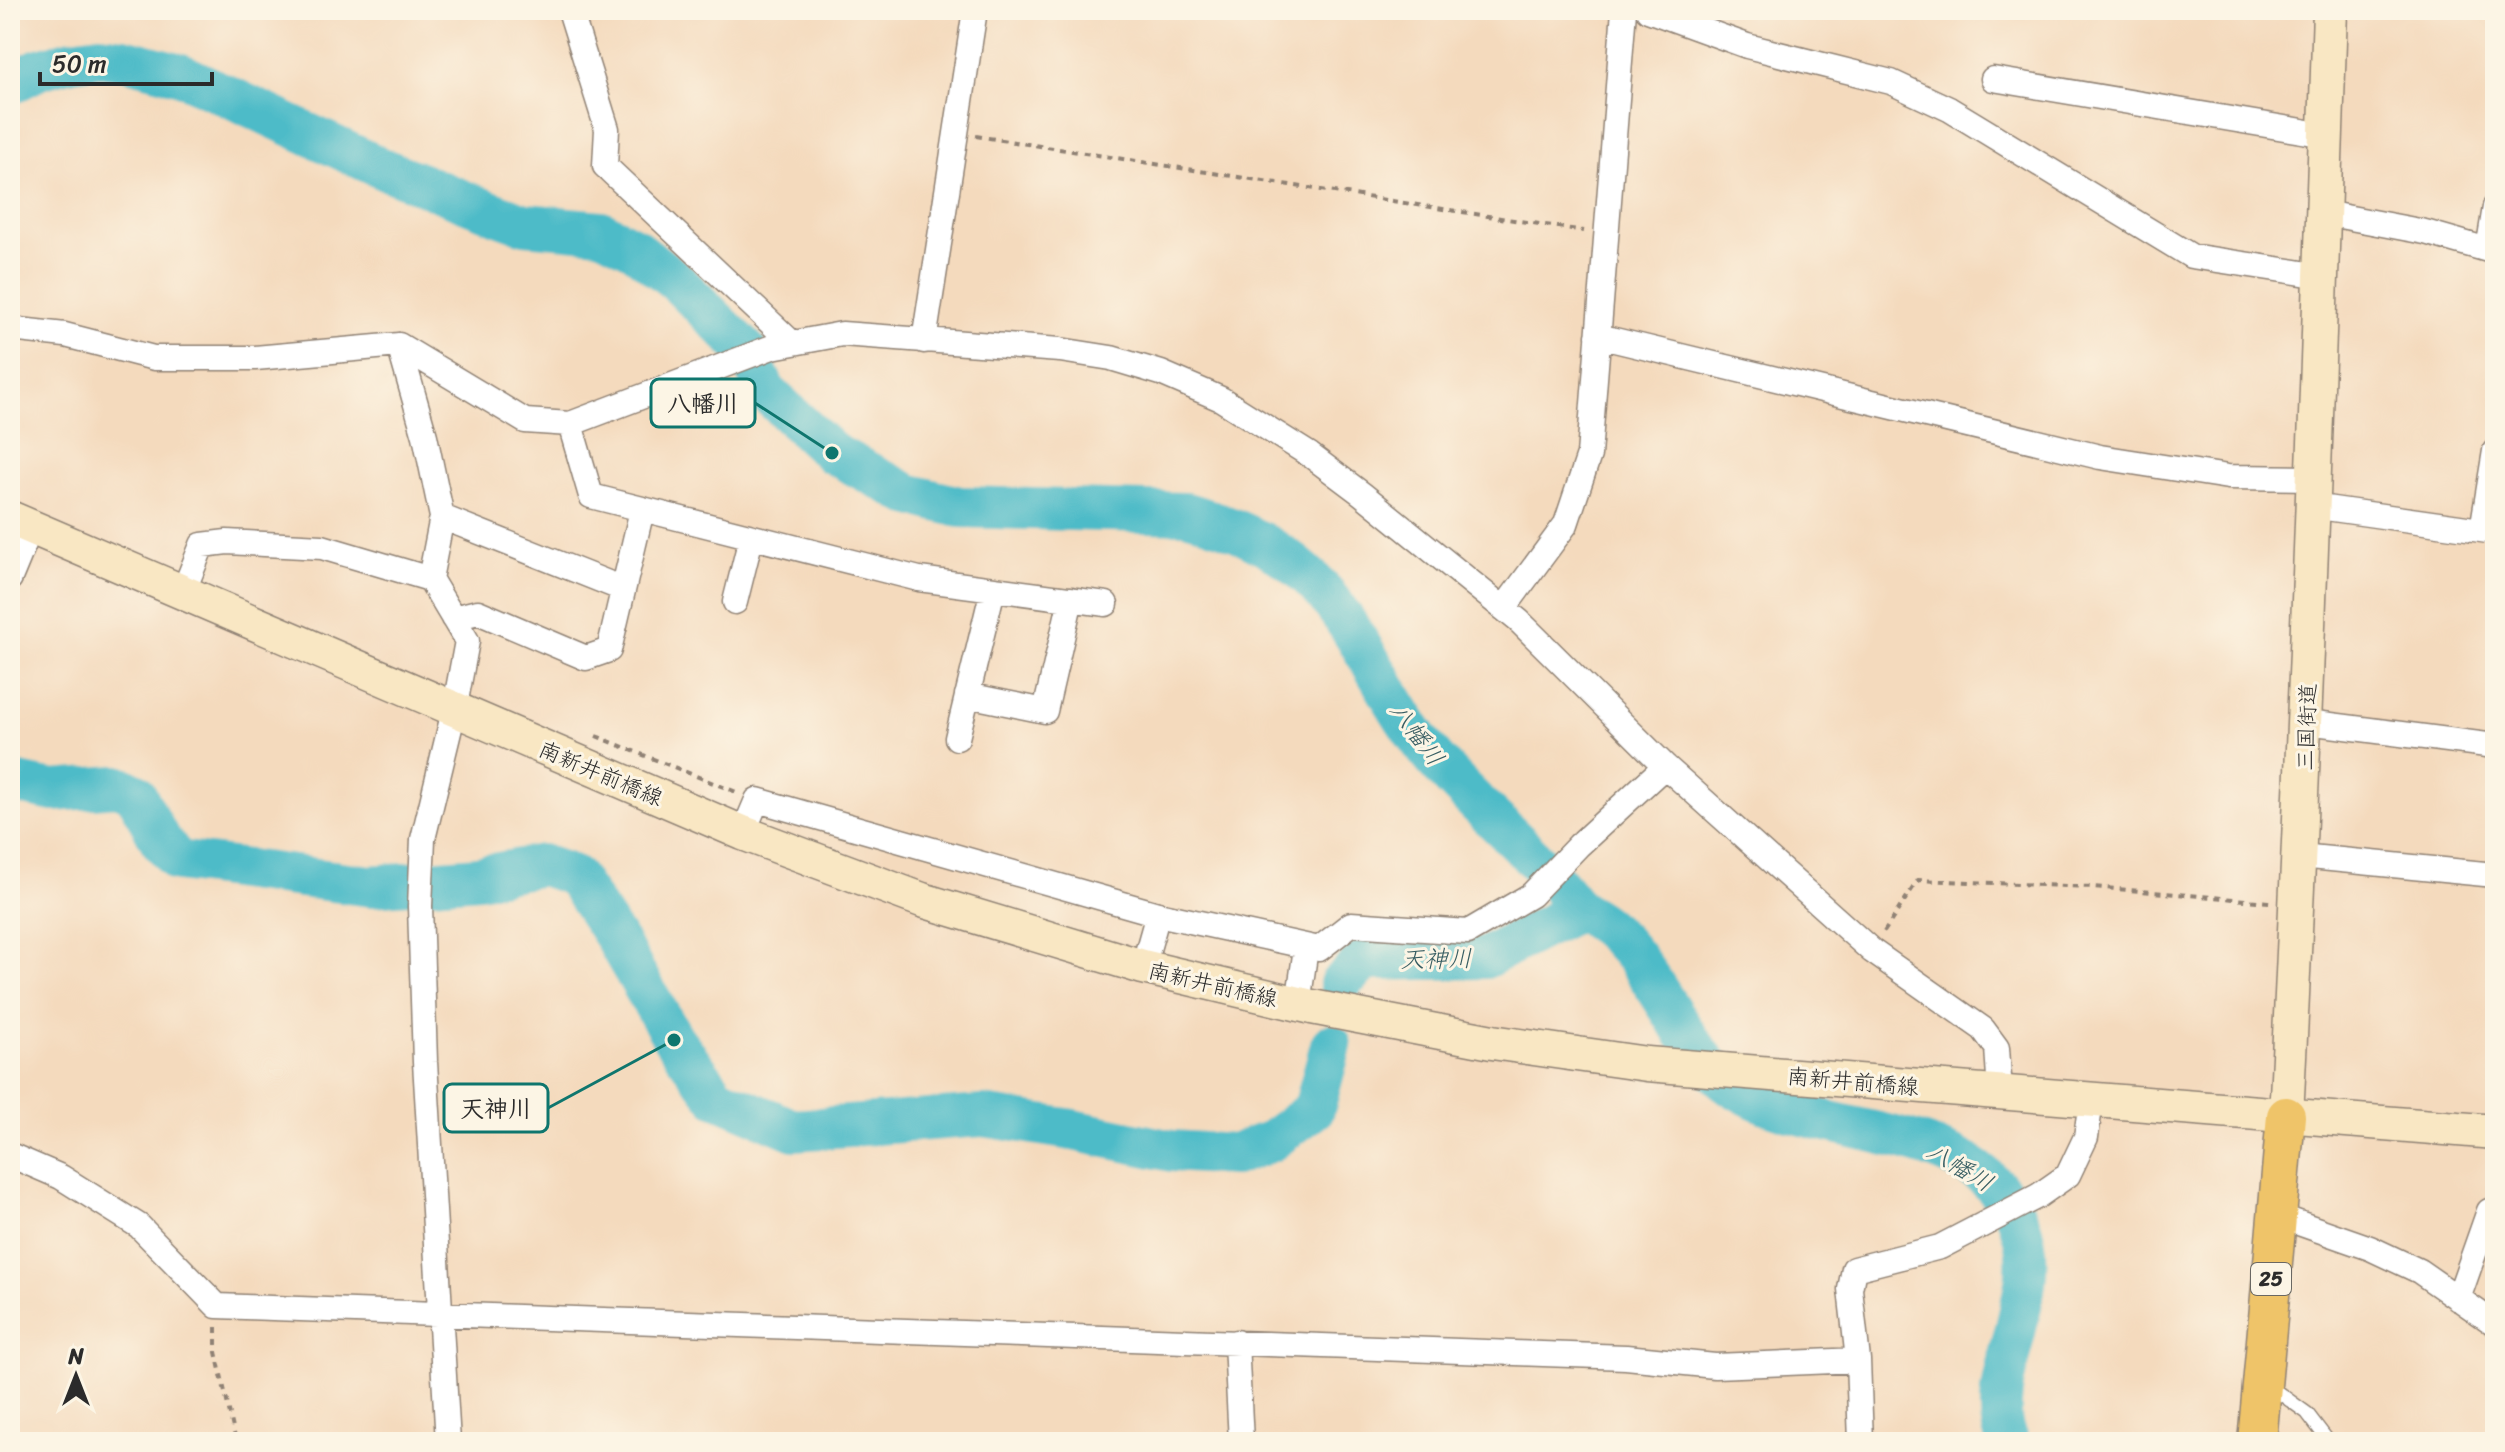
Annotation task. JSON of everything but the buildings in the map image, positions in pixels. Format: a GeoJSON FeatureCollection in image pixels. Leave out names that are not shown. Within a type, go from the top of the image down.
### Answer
{"type":"FeatureCollection","features":[{"type":"Feature","properties":{"kind":"main road","name":"三国街道"},"geometry":{"type":"LineString","coordinates":[[2257,1442],[2286,1116],[2298,905],[2307,722],[2312,492],[2330,10]]}},
{"type":"Feature","properties":{"kind":"main road","name":"南新井前橋線"},"geometry":{"type":"LineString","coordinates":[[20,523],[743,833],[922,900],[1143,967],[1298,1004],[1492,1042],[1647,1064],[2495,1132]]}},
{"type":"Feature","properties":{"kind":"street"},"geometry":{"type":"LineString","coordinates":[[570,10],[607,129],[605,166],[782,345]]}},
{"type":"Feature","properties":{"kind":"street"},"geometry":{"type":"LineString","coordinates":[[924,341],[975,10]]}},
{"type":"Feature","properties":{"kind":"street"},"geometry":{"type":"LineString","coordinates":[[1504,608],[1566,524],[1589,455],[1624,10]]}},
{"type":"Feature","properties":{"kind":"street"},"geometry":{"type":"LineString","coordinates":[[1648,10],[1747,46],[1891,82],[1949,109],[2191,256],[2322,276]]}},
{"type":"Feature","properties":{"kind":"street"},"geometry":{"type":"LineString","coordinates":[[1993,79],[2326,135]]}},
{"type":"Feature","properties":{"kind":"street"},"geometry":{"type":"LineString","coordinates":[[2324,213],[2425,232],[2491,251],[2495,207]]}},
{"type":"Feature","properties":{"kind":"street"},"geometry":{"type":"LineString","coordinates":[[10,329],[65,335],[154,358],[255,358],[399,345],[525,421],[570,424],[782,345],[842,334],[1060,350],[1111,358],[1161,373],[1221,399],[1330,470],[1504,608],[1665,766],[1872,951],[1983,1029],[1997,1048],[2000,1092]]}},
{"type":"Feature","properties":{"kind":"street"},"geometry":{"type":"LineString","coordinates":[[1598,336],[2100,457],[2312,492],[2489,531],[2495,451]]}},
{"type":"Feature","properties":{"kind":"street"},"geometry":{"type":"LineString","coordinates":[[399,345],[425,436],[442,517],[430,579],[467,641],[454,711],[423,839],[420,906],[425,1062],[448,1442]]}},
{"type":"Feature","properties":{"kind":"street"},"geometry":{"type":"LineString","coordinates":[[570,424],[591,496],[919,579],[1106,604]]}},
{"type":"Feature","properties":{"kind":"street"},"geometry":{"type":"LineString","coordinates":[[453,618],[478,612],[586,658],[609,650],[642,510]]}},
{"type":"Feature","properties":{"kind":"street"},"geometry":{"type":"LineString","coordinates":[[442,517],[623,589]]}},
{"type":"Feature","properties":{"kind":"street"},"geometry":{"type":"LineString","coordinates":[[10,578],[20,523]]}},
{"type":"Feature","properties":{"kind":"street"},"geometry":{"type":"LineString","coordinates":[[735,602],[751,538]]}},
{"type":"Feature","properties":{"kind":"street"},"geometry":{"type":"LineString","coordinates":[[182,595],[202,545],[227,542],[322,547],[430,579]]}},
{"type":"Feature","properties":{"kind":"street"},"geometry":{"type":"LineString","coordinates":[[957,738],[993,589]]}},
{"type":"Feature","properties":{"kind":"street"},"geometry":{"type":"LineString","coordinates":[[967,695],[1045,711],[1071,599]]}},
{"type":"Feature","properties":{"kind":"street"},"geometry":{"type":"LineString","coordinates":[[2307,722],[2495,746]]}},
{"type":"Feature","properties":{"kind":"street"},"geometry":{"type":"LineString","coordinates":[[743,833],[757,800],[1158,914],[1319,949],[1351,924],[1468,932],[1531,895],[1579,845],[1665,766]]}},
{"type":"Feature","properties":{"kind":"street"},"geometry":{"type":"LineString","coordinates":[[2300,856],[2495,875]]}},
{"type":"Feature","properties":{"kind":"street"},"geometry":{"type":"LineString","coordinates":[[1143,967],[1158,914]]}},
{"type":"Feature","properties":{"kind":"street"},"geometry":{"type":"LineString","coordinates":[[1298,1004],[1306,948]]}},
{"type":"Feature","properties":{"kind":"street"},"geometry":{"type":"LineString","coordinates":[[1861,1442],[1858,1360],[1850,1289],[1854,1269],[1940,1247],[2038,1196],[2068,1175],[2086,1137],[2091,1100]]}},
{"type":"Feature","properties":{"kind":"street"},"geometry":{"type":"LineString","coordinates":[[10,1155],[61,1177],[139,1226],[217,1306],[1626,1357],[1715,1366],[1858,1360]]}},
{"type":"Feature","properties":{"kind":"street"},"geometry":{"type":"LineString","coordinates":[[2458,1299],[2489,1211],[2495,1213]]}},
{"type":"Feature","properties":{"kind":"street"},"geometry":{"type":"LineString","coordinates":[[2276,1215],[2370,1248],[2419,1271],[2495,1324]]}},
{"type":"Feature","properties":{"kind":"street"},"geometry":{"type":"LineString","coordinates":[[1236,1342],[1241,1442]]}},
{"type":"Feature","properties":{"kind":"lane"},"geometry":{"type":"LineString","coordinates":[[2262,1380],[2307,1413],[2329,1442]]}},
{"type":"Feature","properties":{"kind":"path"},"geometry":{"type":"LineString","coordinates":[[956,133],[1606,235]]}},
{"type":"Feature","properties":{"kind":"path"},"geometry":{"type":"LineString","coordinates":[[1872,951],[1918,880],[2093,887],[2298,905]]}},
{"type":"Feature","properties":{"kind":"path"},"geometry":{"type":"LineString","coordinates":[[217,1306],[216,1352],[236,1442]]}},
{"type":"Feature","properties":{"kind":"waterway","name":"八幡川"},"geometry":{"type":"LineString","coordinates":[[10,84],[39,69],[72,60],[100,56],[124,59],[181,74],[379,167],[525,224],[601,231],[634,248],[676,281],[747,351],[766,392],[832,453],[908,494],[960,507],[1186,513],[1228,527],[1286,558],[1333,604],[1408,723],[1436,761],[1527,852],[1578,910],[1601,923],[1620,940],[1714,1070],[1748,1095],[1788,1111],[1925,1146],[1966,1163],[1999,1190],[2021,1228],[2026,1254],[2025,1282],[2002,1396],[2002,1421],[2008,1442]]}},
{"type":"Feature","properties":{"kind":"waterway","name":"天神川"},"geometry":{"type":"LineString","coordinates":[[10,782],[53,791],[117,786],[135,793],[160,840],[178,861],[371,886],[478,877],[542,865],[574,876],[615,938],[674,1040],[717,1097],[794,1130],[983,1116],[1073,1130],[1172,1151],[1234,1155],[1271,1141],[1314,1109],[1331,1045]]}},
{"type":"Feature","properties":{"kind":"waterway","name":"天神川"},"geometry":{"type":"LineString","coordinates":[[1340,984],[1365,960],[1485,958],[1578,910]]}},
{"type":"Feature","properties":{"kind":"place","name":"八幡川"},"geometry":{"type":"Point","coordinates":[832,453]}},
{"type":"Feature","properties":{"kind":"place","name":"天神川"},"geometry":{"type":"Point","coordinates":[674,1040]}}]}
